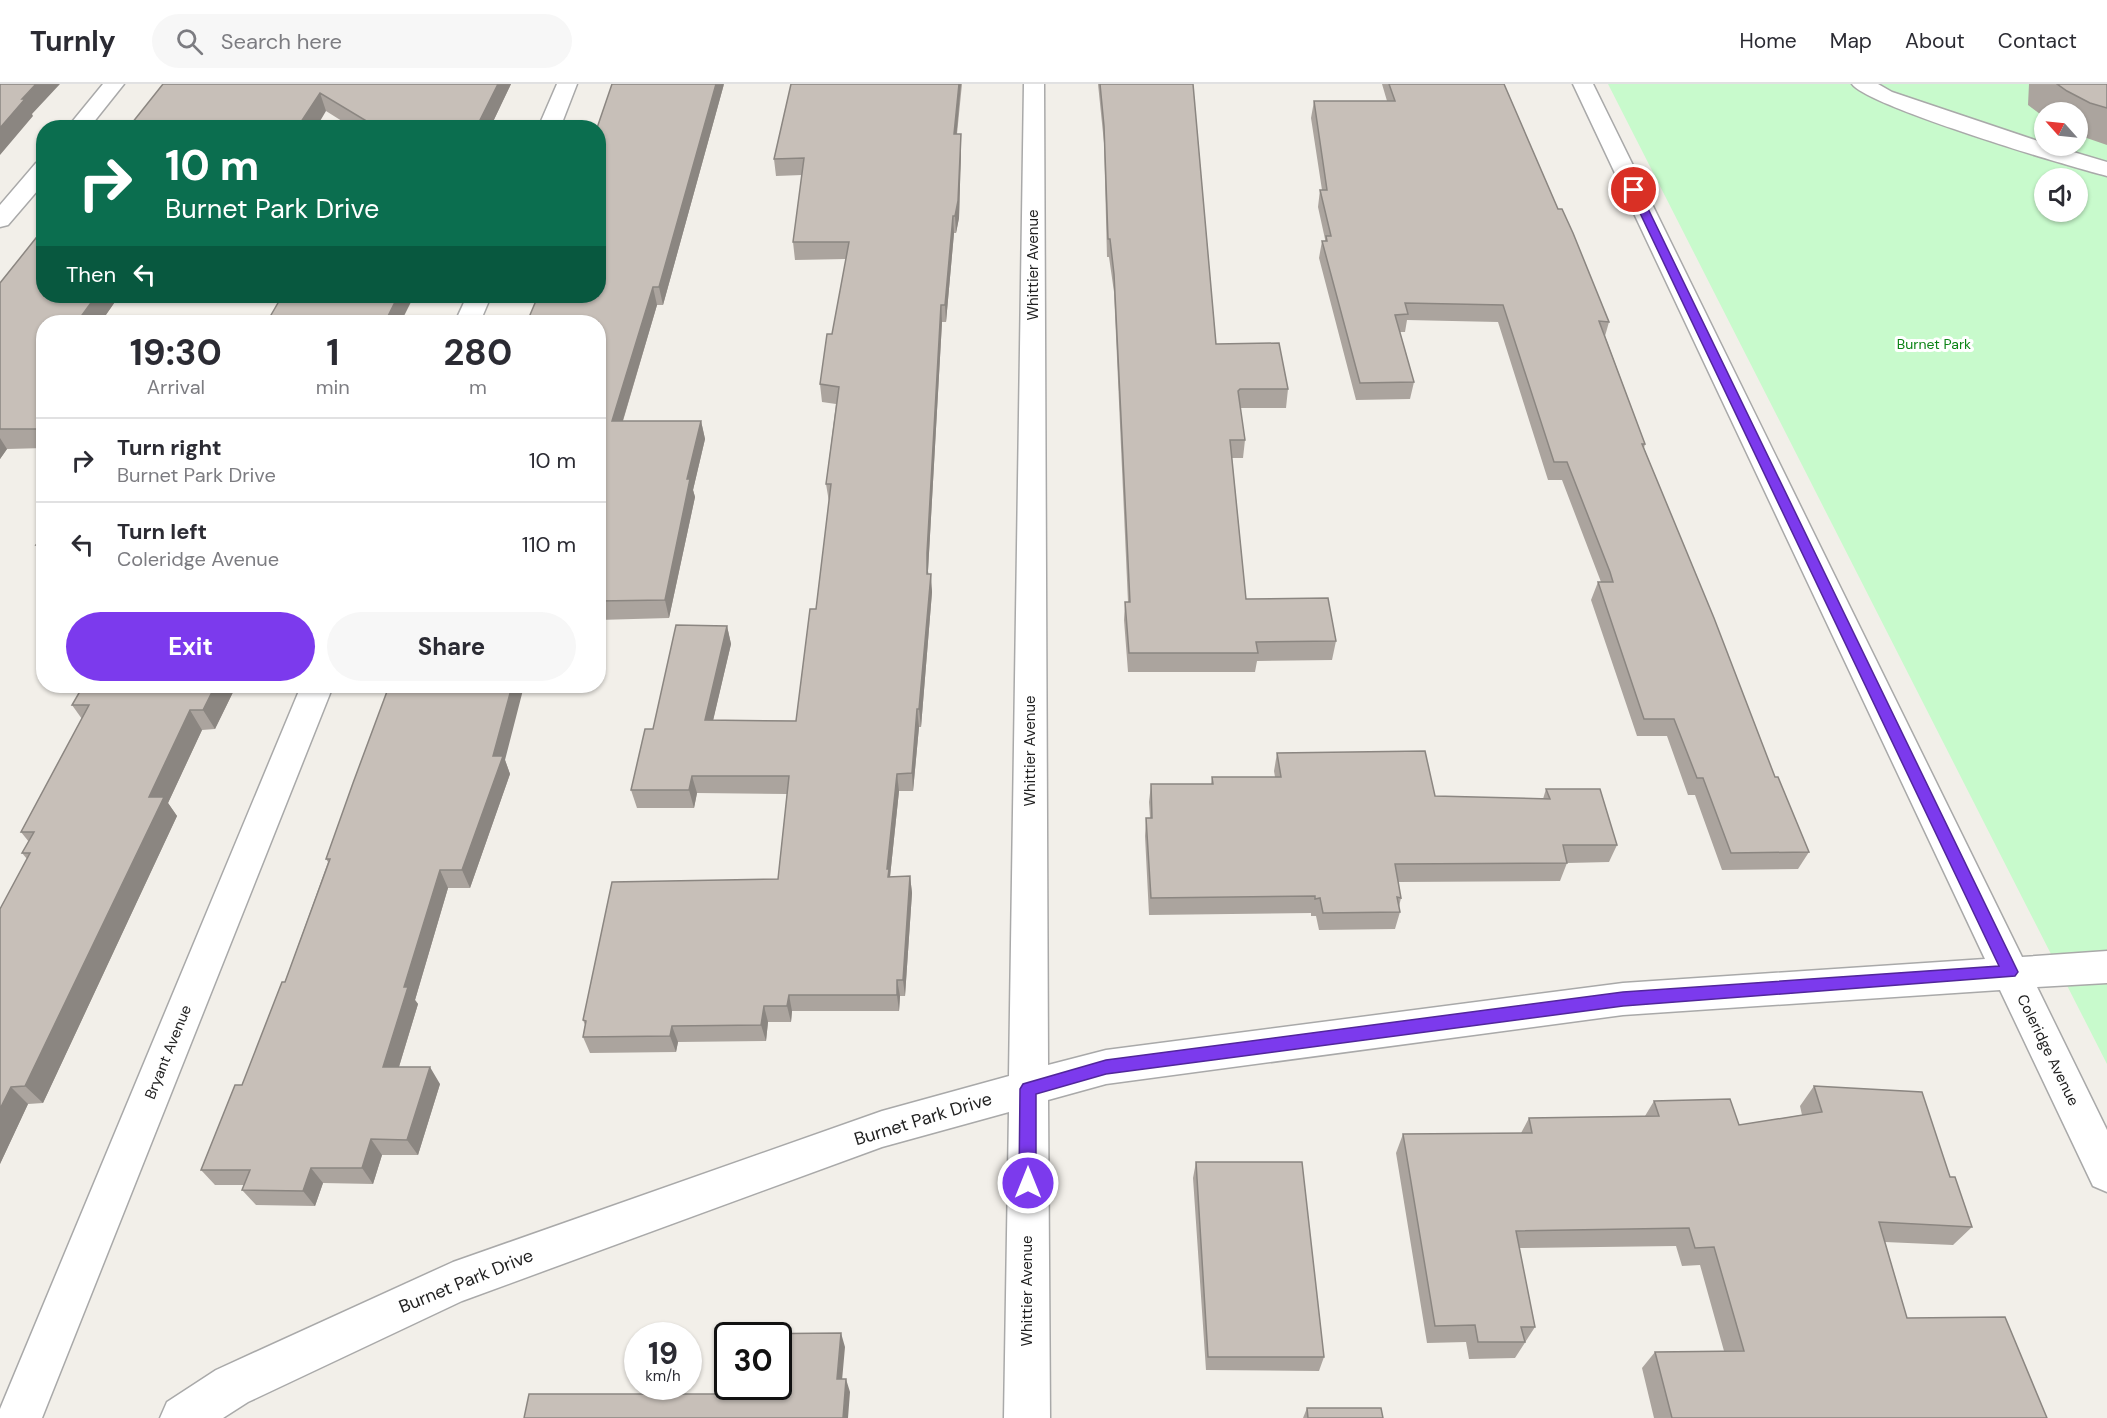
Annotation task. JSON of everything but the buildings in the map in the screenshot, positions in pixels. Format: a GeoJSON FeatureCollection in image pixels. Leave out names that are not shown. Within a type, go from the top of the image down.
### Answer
{"type":"FeatureCollection","features":[{"type":"Feature","properties":{"kind":"street"},"geometry":{"type":"LineString","coordinates":[[84,120],[114,84]]}},
{"type":"Feature","properties":{"kind":"street"},"geometry":{"type":"LineString","coordinates":[[552,120],[567,84]]}},
{"type":"Feature","properties":{"kind":"street","name":"Whittier Avenue"},"geometry":{"type":"LineString","coordinates":[[1027,1418],[1034,84]]}},
{"type":"Feature","properties":{"kind":"street","name":"Coleridge Avenue"},"geometry":{"type":"LineString","coordinates":[[1583,84],[2107,1173]]}},
{"type":"Feature","properties":{"kind":"street"},"geometry":{"type":"LineString","coordinates":[[1862,84],[1885,96],[1979,129],[2107,169]]}},
{"type":"Feature","properties":{"kind":"street"},"geometry":{"type":"LineString","coordinates":[[0,220],[36,177]]}},
{"type":"Feature","properties":{"kind":"street","name":"Bryant Avenue"},"geometry":{"type":"LineString","coordinates":[[19,1418],[314,693]]}},
{"type":"Feature","properties":{"kind":"street","name":"Burnet Park Drive"},"geometry":{"type":"LineString","coordinates":[[183,1418],[232,1386],[453,1282],[882,1129],[1106,1067],[1623,999],[2107,967]]}},
{"type":"Feature","properties":{"kind":"green space","name":"Burnet Park"},"geometry":{"type":"Polygon","coordinates":[[[1608,84],[2107,84],[2107,1064],[1608,84]]]}},
{"type":"Feature","properties":{"kind":"route"},"geometry":{"type":"LineString","coordinates":[[1028,1183],[1028,1089],[1106,1067],[1623,999],[2010,972],[1634,190]]}}]}
